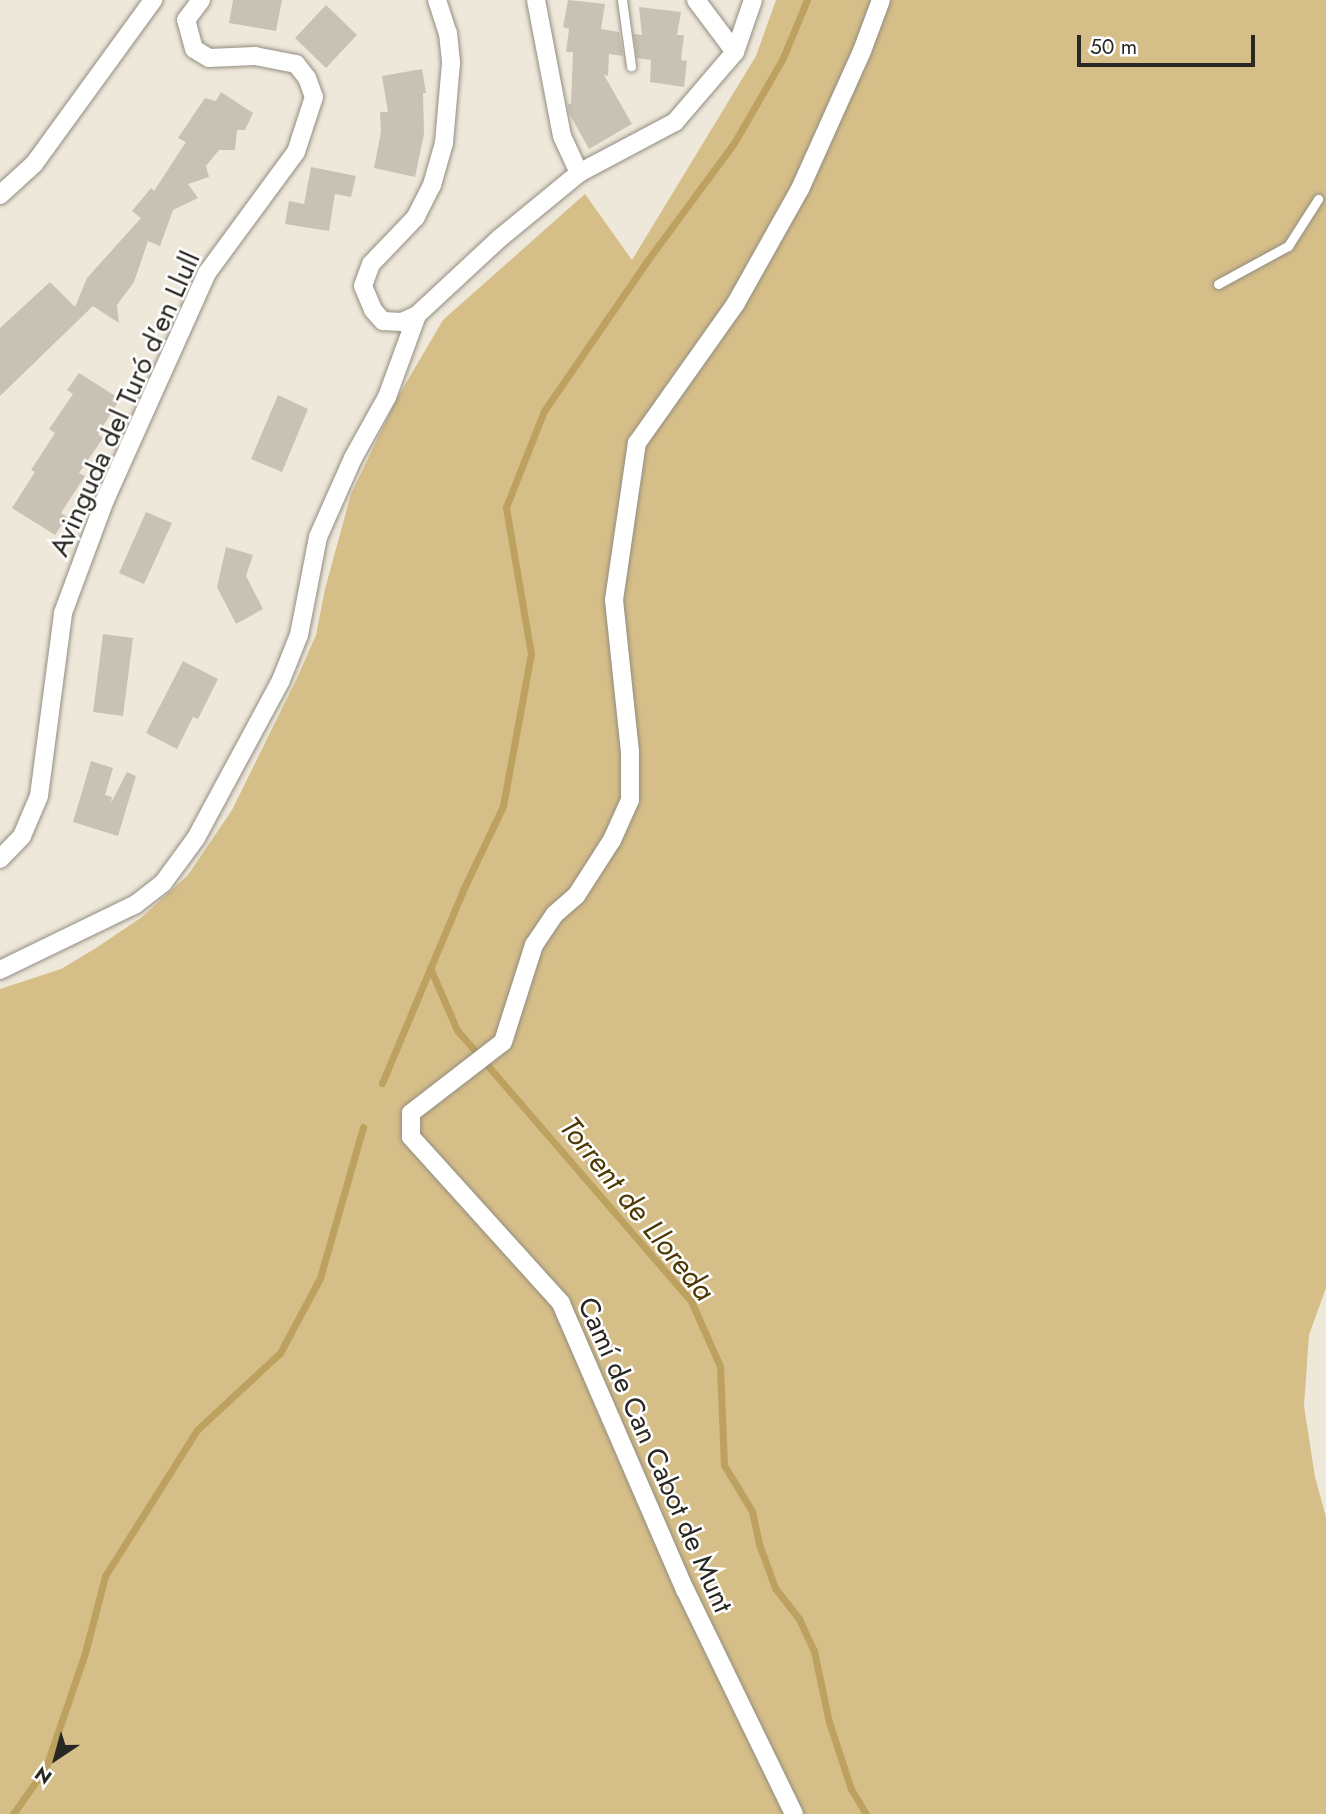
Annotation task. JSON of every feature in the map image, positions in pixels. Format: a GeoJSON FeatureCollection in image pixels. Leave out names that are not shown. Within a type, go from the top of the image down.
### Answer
{"type":"FeatureCollection","features":[{"type":"Feature","properties":{"kind":"street"},"geometry":{"type":"LineString","coordinates":[[0,195],[34,164],[153,0]]}},
{"type":"Feature","properties":{"kind":"street","name":"Avinguda del Turó d'en Llull"},"geometry":{"type":"LineString","coordinates":[[0,859],[22,836],[39,796],[63,613],[105,500],[207,272],[296,152],[314,96],[307,78],[296,64],[255,56],[209,58],[194,49],[186,20],[201,0]]}},
{"type":"Feature","properties":{"kind":"street"},"geometry":{"type":"LineString","coordinates":[[437,0],[448,33],[451,63],[444,143],[432,185],[416,217],[371,264],[363,286],[373,310],[383,321],[402,322],[417,315],[500,238],[579,173],[675,122],[735,52],[753,0]]}},
{"type":"Feature","properties":{"kind":"street"},"geometry":{"type":"LineString","coordinates":[[537,0],[562,136],[579,173]]}},
{"type":"Feature","properties":{"kind":"street"},"geometry":{"type":"LineString","coordinates":[[696,0],[735,52]]}},
{"type":"Feature","properties":{"kind":"street","name":"Camí de Can Cabot de Munt"},"geometry":{"type":"LineString","coordinates":[[794,1814],[685,1590],[561,1303],[411,1137],[411,1113],[503,1042],[534,945],[555,914],[576,896],[612,840],[630,800],[630,752],[614,600],[638,443],[736,303],[800,189],[862,51],[881,0]]}},
{"type":"Feature","properties":{"kind":"street"},"geometry":{"type":"LineString","coordinates":[[0,970],[136,904],[163,883],[196,838],[281,680],[299,635],[318,537],[353,457],[387,397],[417,315]]}},
{"type":"Feature","properties":{"kind":"lane"},"geometry":{"type":"LineString","coordinates":[[622,0],[631,66]]}},
{"type":"Feature","properties":{"kind":"lane"},"geometry":{"type":"LineString","coordinates":[[1219,284],[1288,246],[1318,199]]}},
{"type":"Feature","properties":{"kind":"shaded area"},"geometry":{"type":"Polygon","coordinates":[[[776,0],[1326,0],[1326,1288],[1309,1335],[1304,1406],[1315,1477],[1326,1517],[1326,1814],[0,1814],[0,989],[61,969],[96,948],[142,917],[188,875],[232,810],[298,676],[316,635],[325,589],[351,494],[396,400],[443,320],[585,194],[632,260],[756,56],[776,0]]]}},
{"type":"Feature","properties":{"kind":"building"},"geometry":{"type":"Polygon","coordinates":[[[233,0],[282,0],[276,31],[229,23],[233,0]]]}},
{"type":"Feature","properties":{"kind":"building"},"geometry":{"type":"Polygon","coordinates":[[[568,0],[605,4],[601,29],[619,32],[623,56],[609,54],[608,76],[604,75],[632,124],[589,149],[570,115],[568,105],[571,103],[573,52],[566,52],[569,29],[563,27],[568,0]]]}},
{"type":"Feature","properties":{"kind":"building"},"geometry":{"type":"Polygon","coordinates":[[[326,5],[357,35],[326,68],[295,38],[326,5]]]}},
{"type":"Feature","properties":{"kind":"building"},"geometry":{"type":"Polygon","coordinates":[[[639,7],[681,12],[677,35],[684,35],[681,60],[687,61],[684,87],[650,82],[651,60],[637,58],[634,34],[642,35],[639,7]]]}},
{"type":"Feature","properties":{"kind":"building"},"geometry":{"type":"Polygon","coordinates":[[[422,69],[426,93],[423,93],[424,134],[415,177],[374,168],[381,132],[380,112],[388,112],[382,76],[422,69]]]}},
{"type":"Feature","properties":{"kind":"building"},"geometry":{"type":"Polygon","coordinates":[[[221,92],[253,113],[245,130],[237,130],[235,150],[219,150],[206,166],[209,177],[188,184],[198,198],[173,210],[160,246],[148,241],[134,282],[117,305],[119,323],[93,306],[0,396],[0,328],[50,282],[75,307],[87,278],[141,218],[132,211],[151,188],[154,191],[186,142],[178,138],[205,98],[216,101],[221,92]]]}},
{"type":"Feature","properties":{"kind":"building"},"geometry":{"type":"Polygon","coordinates":[[[311,167],[356,176],[351,197],[335,194],[329,231],[285,224],[289,201],[304,204],[311,167]]]}},
{"type":"Feature","properties":{"kind":"building"},"geometry":{"type":"Polygon","coordinates":[[[79,373],[120,399],[98,434],[103,438],[79,473],[85,476],[61,513],[67,517],[55,535],[12,508],[35,472],[31,470],[55,433],[49,429],[73,394],[67,390],[79,373]]]}},
{"type":"Feature","properties":{"kind":"building"},"geometry":{"type":"Polygon","coordinates":[[[278,395],[308,409],[282,472],[251,459],[278,395]]]}},
{"type":"Feature","properties":{"kind":"building"},"geometry":{"type":"Polygon","coordinates":[[[146,512],[172,523],[144,584],[119,573],[146,512]]]}},
{"type":"Feature","properties":{"kind":"building"},"geometry":{"type":"Polygon","coordinates":[[[226,547],[253,555],[246,576],[263,609],[236,624],[217,587],[226,547]]]}},
{"type":"Feature","properties":{"kind":"building"},"geometry":{"type":"Polygon","coordinates":[[[103,634],[133,638],[123,716],[93,712],[103,634]]]}},
{"type":"Feature","properties":{"kind":"building"},"geometry":{"type":"Polygon","coordinates":[[[183,661],[218,679],[198,719],[193,717],[177,749],[146,733],[183,661]]]}},
{"type":"Feature","properties":{"kind":"building"},"geometry":{"type":"Polygon","coordinates":[[[91,761],[113,768],[105,795],[112,797],[111,803],[127,772],[136,776],[118,836],[73,822],[91,761]]]}},
{"type":"Feature","properties":{"kind":"waterway"},"geometry":{"type":"LineString","coordinates":[[382,1083],[463,890],[503,806],[531,654],[506,507],[544,411],[647,261],[734,143],[782,60],[807,0]]}},
{"type":"Feature","properties":{"kind":"waterway","name":"Torrent de Lloreda"},"geometry":{"type":"LineString","coordinates":[[430,968],[457,1030],[691,1301],[720,1366],[724,1465],[752,1511],[759,1544],[775,1588],[799,1619],[814,1651],[829,1722],[851,1789],[866,1814]]}},
{"type":"Feature","properties":{"kind":"waterway"},"geometry":{"type":"LineString","coordinates":[[13,1814],[46,1767],[85,1653],[105,1576],[197,1430],[280,1353],[320,1278],[363,1127]]}}]}
